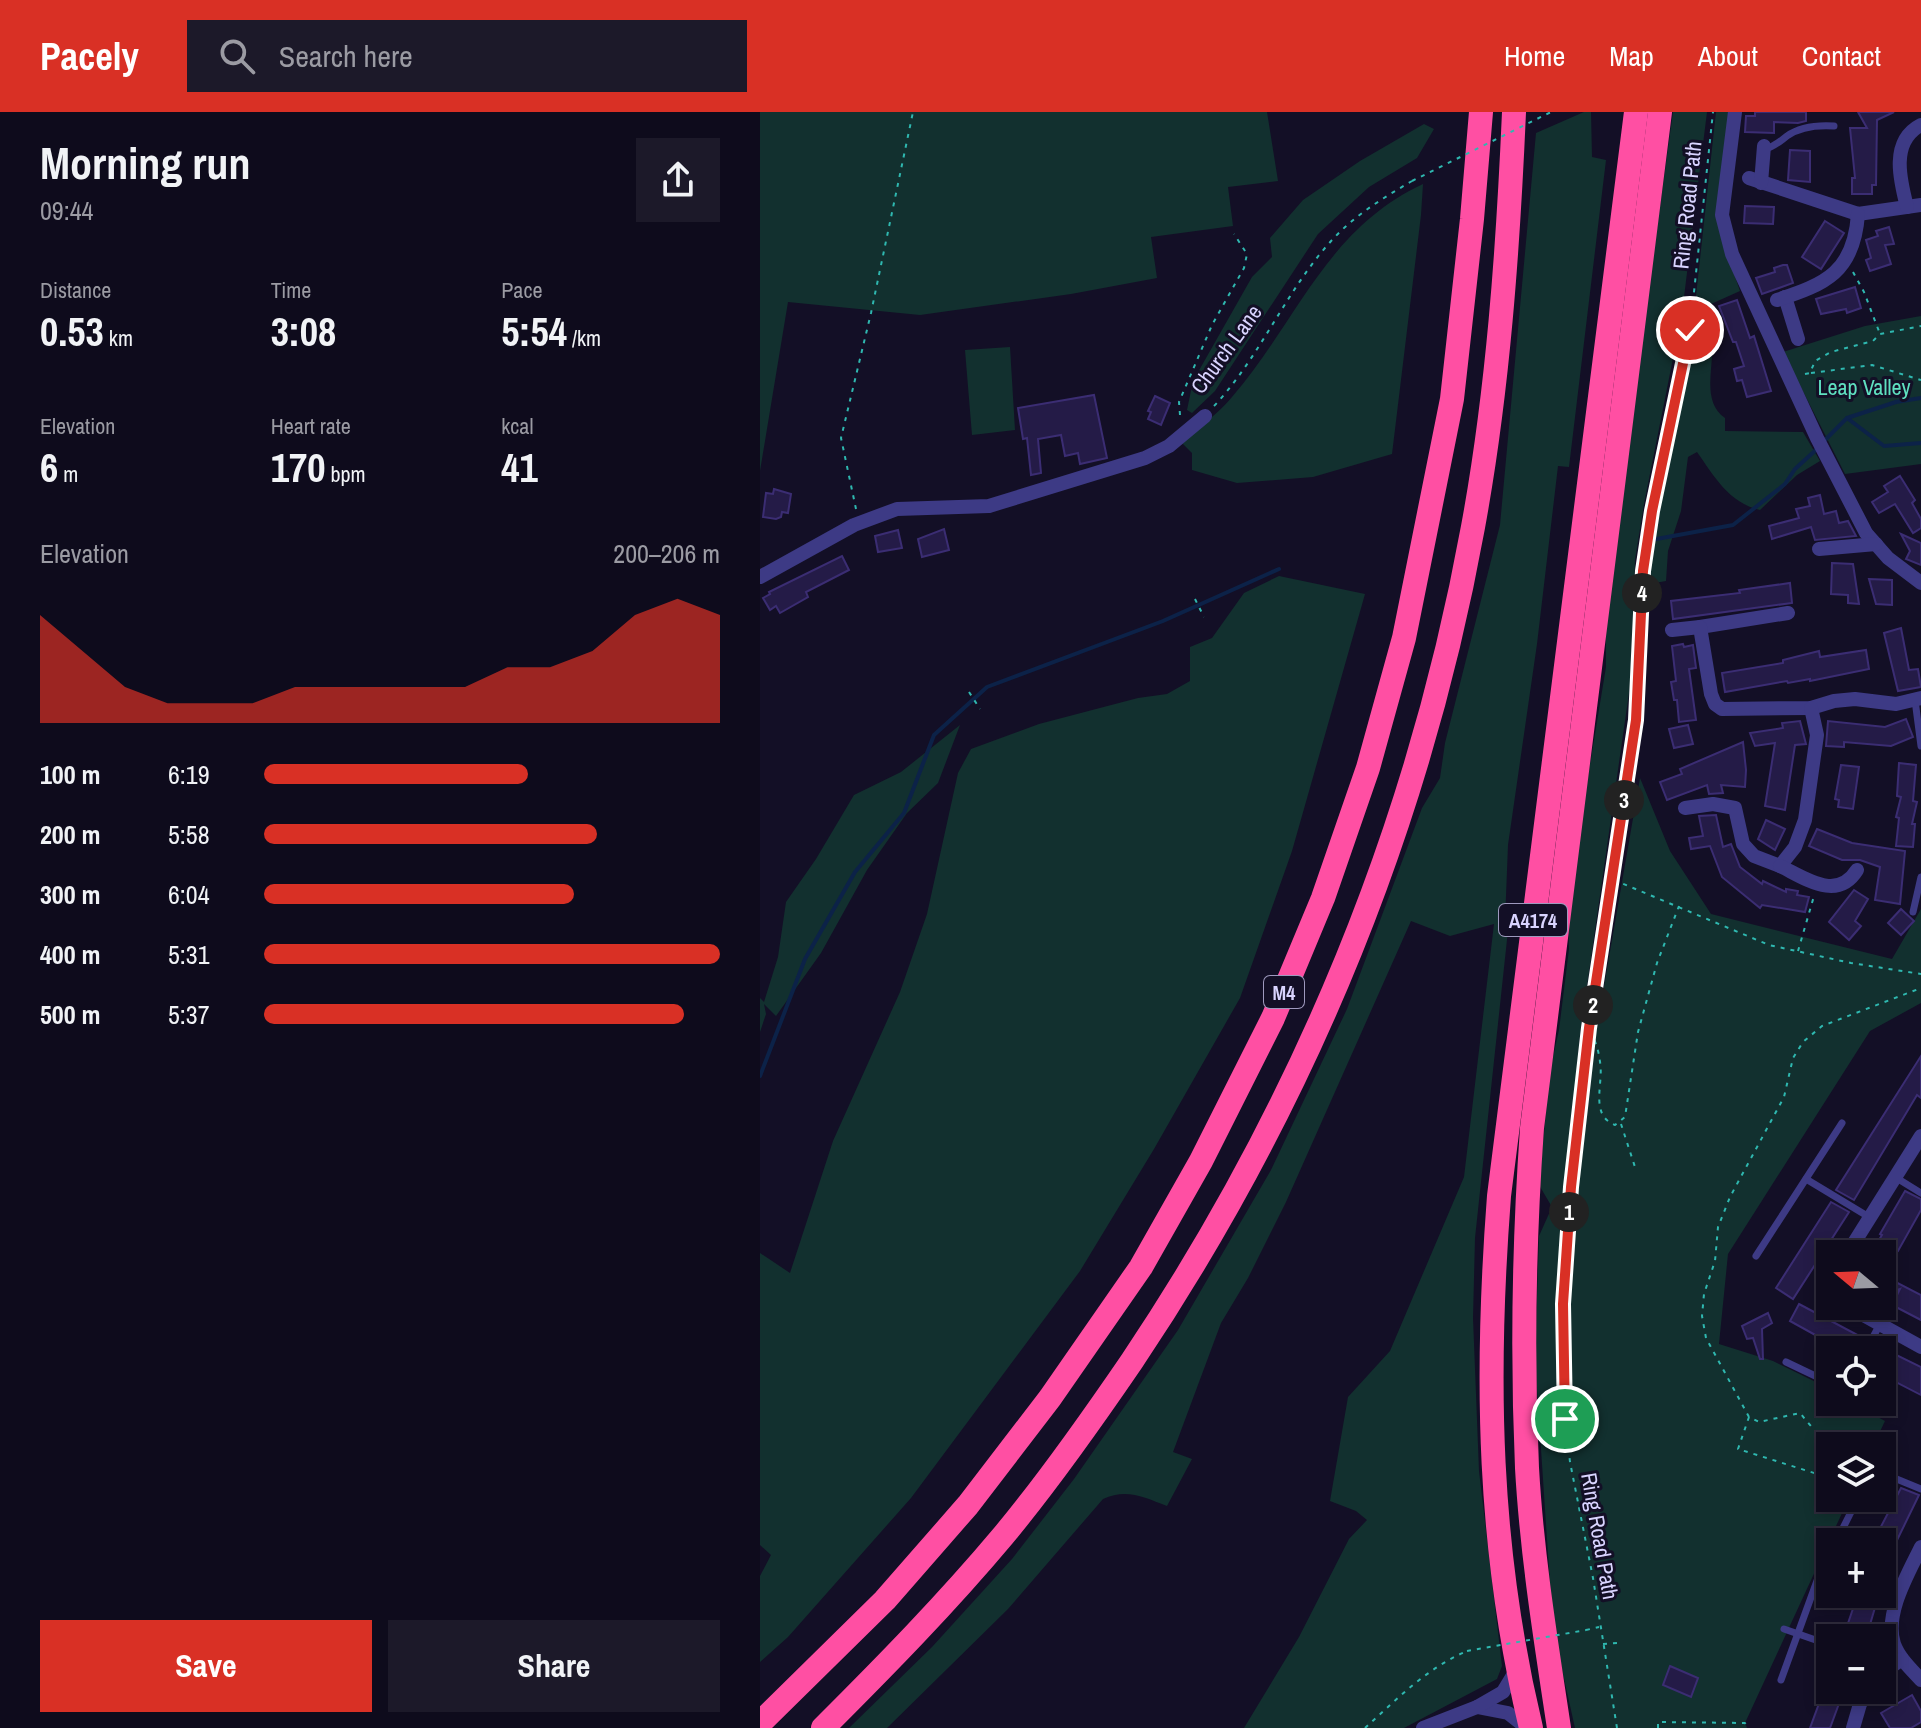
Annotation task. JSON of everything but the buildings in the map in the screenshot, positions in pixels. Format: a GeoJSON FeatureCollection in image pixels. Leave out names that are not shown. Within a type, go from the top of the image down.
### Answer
{"type":"FeatureCollection","features":[{"type":"Feature","properties":{"kind":"highway","name":"M4"},"geometry":{"type":"LineString","coordinates":[[760,1723],[885,1600],[968,1505],[1050,1398],[1141,1267],[1201,1161],[1273,1018],[1323,898],[1368,768],[1404,638],[1452,399],[1481,112]]}},
{"type":"Feature","properties":{"kind":"highway","name":"M4"},"geometry":{"type":"LineString","coordinates":[[823,1728],[921,1629],[1005,1534],[1088,1427],[1184,1283],[1242,1181],[1319,1029],[1367,914],[1398,823],[1448,649],[1474,525],[1491,405],[1510,209],[1514,112]]}},
{"type":"Feature","properties":{"kind":"highway","name":"A4174"},"geometry":{"type":"LineString","coordinates":[[1529,1728],[1517,1669],[1491,1460],[1493,1269],[1499,1196],[1636,112]]}},
{"type":"Feature","properties":{"kind":"highway","name":"A4174"},"geometry":{"type":"LineString","coordinates":[[1559,1728],[1538,1591],[1527,1469],[1526,1214],[1532,1128],[1660,112]]}},
{"type":"Feature","properties":{"kind":"street"},"geometry":{"type":"LineString","coordinates":[[1735,112],[1722,215],[1732,254],[1820,444],[1866,533],[1888,558],[1921,583]]}},
{"type":"Feature","properties":{"kind":"street"},"geometry":{"type":"LineString","coordinates":[[1764,148],[1755,180],[1858,214],[1914,206],[1898,164],[1902,146],[1915,128],[1921,125]]}},
{"type":"Feature","properties":{"kind":"street"},"geometry":{"type":"LineString","coordinates":[[1798,339],[1781,299],[1831,278],[1844,261],[1855,237],[1858,214]]}},
{"type":"Feature","properties":{"kind":"street","name":"Church Lane"},"geometry":{"type":"LineString","coordinates":[[760,577],[854,525],[897,509],[989,506],[1145,458],[1169,446],[1205,416]]}},
{"type":"Feature","properties":{"kind":"street"},"geometry":{"type":"LineString","coordinates":[[1819,549],[1876,544]]}},
{"type":"Feature","properties":{"kind":"street"},"geometry":{"type":"LineString","coordinates":[[1672,630],[1788,613]]}},
{"type":"Feature","properties":{"kind":"street"},"geometry":{"type":"LineString","coordinates":[[1700,627],[1715,704],[1722,709],[1811,708],[1855,699],[1896,704],[1918,699]]}},
{"type":"Feature","properties":{"kind":"street"},"geometry":{"type":"LineString","coordinates":[[1780,866],[1795,847],[1805,820],[1817,735],[1811,708]]}},
{"type":"Feature","properties":{"kind":"street"},"geometry":{"type":"LineString","coordinates":[[1685,808],[1713,804],[1735,808],[1743,844],[1754,856],[1817,884],[1829,888],[1838,886],[1853,877],[1857,870]]}},
{"type":"Feature","properties":{"kind":"street"},"geometry":{"type":"LineString","coordinates":[[1856,1240],[1921,1136]]}},
{"type":"Feature","properties":{"kind":"street"},"geometry":{"type":"LineString","coordinates":[[1869,1320],[1921,1347]]}},
{"type":"Feature","properties":{"kind":"street"},"geometry":{"type":"LineString","coordinates":[[1893,1624],[1898,1595],[1921,1547]]}},
{"type":"Feature","properties":{"kind":"street"},"geometry":{"type":"LineString","coordinates":[[1423,1728],[1477,1707],[1503,1692],[1517,1669]]}},
{"type":"Feature","properties":{"kind":"street"},"geometry":{"type":"LineString","coordinates":[[1896,1669],[1921,1680]]}},
{"type":"Feature","properties":{"kind":"street"},"geometry":{"type":"LineString","coordinates":[[1853,1728],[1860,1704]]}},
{"type":"Feature","properties":{"kind":"street"},"geometry":{"type":"LineString","coordinates":[[1477,1707],[1508,1713],[1529,1728]]}},
{"type":"Feature","properties":{"kind":"lane"},"geometry":{"type":"LineString","coordinates":[[1764,148],[1773,147],[1796,131],[1814,125],[1834,126]]}},
{"type":"Feature","properties":{"kind":"lane"},"geometry":{"type":"LineString","coordinates":[[1918,699],[1921,746]]}},
{"type":"Feature","properties":{"kind":"lane"},"geometry":{"type":"LineString","coordinates":[[1913,912],[1921,877]]}},
{"type":"Feature","properties":{"kind":"lane"},"geometry":{"type":"LineString","coordinates":[[1756,1256],[1842,1123]]}},
{"type":"Feature","properties":{"kind":"lane"},"geometry":{"type":"LineString","coordinates":[[1895,1177],[1921,1193]]}},
{"type":"Feature","properties":{"kind":"lane"},"geometry":{"type":"LineString","coordinates":[[1806,1179],[1870,1218]]}},
{"type":"Feature","properties":{"kind":"lane"},"geometry":{"type":"LineString","coordinates":[[1874,1336],[1879,1326]]}},
{"type":"Feature","properties":{"kind":"lane"},"geometry":{"type":"LineString","coordinates":[[1786,1362],[1816,1376]]}},
{"type":"Feature","properties":{"kind":"lane"},"geometry":{"type":"LineString","coordinates":[[1896,1479],[1921,1489]]}},
{"type":"Feature","properties":{"kind":"lane"},"geometry":{"type":"LineString","coordinates":[[1781,1680],[1816,1583]]}},
{"type":"Feature","properties":{"kind":"lane"},"geometry":{"type":"LineString","coordinates":[[1784,1629],[1816,1640]]}},
{"type":"Feature","properties":{"kind":"path"},"geometry":{"type":"LineString","coordinates":[[869,519],[857,513],[841,438],[913,112]]}},
{"type":"Feature","properties":{"kind":"path","name":"Church Lane"},"geometry":{"type":"LineString","coordinates":[[1205,416],[1235,382],[1296,288],[1332,241],[1363,212],[1412,181],[1551,112]]}},
{"type":"Feature","properties":{"kind":"path","name":"Ring Road Path"},"geometry":{"type":"LineString","coordinates":[[1617,1728],[1593,1578],[1570,1462],[1563,1304],[1571,1187],[1589,1028],[1636,720],[1643,571],[1652,511],[1690,330],[1713,112]]}},
{"type":"Feature","properties":{"kind":"path"},"geometry":{"type":"LineString","coordinates":[[1190,429],[1179,413],[1179,402],[1212,325],[1244,268],[1247,254],[1234,234]]}},
{"type":"Feature","properties":{"kind":"path"},"geometry":{"type":"LineString","coordinates":[[1844,261],[1857,277],[1880,334]]}},
{"type":"Feature","properties":{"kind":"path"},"geometry":{"type":"LineString","coordinates":[[1810,373],[1815,361],[1831,352],[1873,341],[1880,334],[1921,326]]}},
{"type":"Feature","properties":{"kind":"path"},"geometry":{"type":"LineString","coordinates":[[1789,376],[1872,365],[1921,380]]}},
{"type":"Feature","properties":{"kind":"path"},"geometry":{"type":"LineString","coordinates":[[1195,599],[1204,617]]}},
{"type":"Feature","properties":{"kind":"path"},"geometry":{"type":"LineString","coordinates":[[969,692],[980,709]]}},
{"type":"Feature","properties":{"kind":"path"},"geometry":{"type":"LineString","coordinates":[[1613,879],[1769,945],[1921,974]]}},
{"type":"Feature","properties":{"kind":"path"},"geometry":{"type":"LineString","coordinates":[[1797,952],[1817,884]]}},
{"type":"Feature","properties":{"kind":"path"},"geometry":{"type":"LineString","coordinates":[[1589,1028],[1601,1065],[1600,1111],[1608,1122],[1615,1125],[1625,1117],[1638,1032],[1657,963],[1679,906]]}},
{"type":"Feature","properties":{"kind":"path"},"geometry":{"type":"LineString","coordinates":[[1816,1432],[1800,1413],[1759,1422],[1750,1418],[1706,1338],[1702,1316],[1704,1294],[1715,1261],[1718,1227],[1730,1197],[1784,1097],[1793,1058],[1803,1042],[1822,1026],[1921,988]]}},
{"type":"Feature","properties":{"kind":"path"},"geometry":{"type":"LineString","coordinates":[[1621,1123],[1635,1167]]}},
{"type":"Feature","properties":{"kind":"path"},"geometry":{"type":"LineString","coordinates":[[1750,1418],[1738,1449],[1816,1474]]}},
{"type":"Feature","properties":{"kind":"path"},"geometry":{"type":"LineString","coordinates":[[1365,1728],[1445,1660],[1467,1651],[1600,1627]]}},
{"type":"Feature","properties":{"kind":"path"},"geometry":{"type":"LineString","coordinates":[[1603,1644],[1617,1643]]}},
{"type":"Feature","properties":{"kind":"path"},"geometry":{"type":"LineString","coordinates":[[1658,1728],[1658,1722],[1745,1723],[1749,1728]]}},
{"type":"Feature","properties":{"kind":"green space"},"geometry":{"type":"Polygon","coordinates":[[[760,112],[1267,112],[1278,181],[1228,187],[1233,226],[1151,237],[1157,278],[1071,294],[920,315],[788,302],[760,471],[760,112]]]}},
{"type":"Feature","properties":{"kind":"green space"},"geometry":{"type":"Polygon","coordinates":[[[1584,112],[1591,112],[1592,157],[1606,160],[1569,467],[1558,466],[1537,644],[1508,845],[1505,921],[1509,921],[1475,1238],[1473,1318],[1479,1471],[1502,1666],[1497,1679],[1404,1728],[1244,1728],[1299,1637],[1349,1539],[1367,1520],[1356,1511],[1330,1501],[1348,1397],[1390,1351],[1464,1177],[1494,924],[1450,936],[1411,921],[1286,1202],[1248,1278],[1221,1323],[1173,1452],[1192,1459],[1167,1506],[1127,1494],[1103,1499],[1008,1609],[887,1728],[849,1728],[932,1647],[1012,1559],[1074,1479],[1178,1330],[1271,1170],[1347,1009],[1422,808],[1440,778],[1445,743],[1500,525],[1536,133],[1584,112]]]}},
{"type":"Feature","properties":{"kind":"green space"},"geometry":{"type":"Polygon","coordinates":[[[1673,112],[1707,112],[1682,313],[1635,560],[1632,672],[1580,1035],[1558,1282],[1557,1359],[1562,1428],[1570,1427],[1568,1270],[1571,1266],[1581,1136],[1640,778],[1670,851],[1711,914],[1892,959],[1921,909],[1921,1003],[1870,1031],[1728,1254],[1719,1344],[1773,1361],[1816,1382],[1816,1416],[1876,1416],[1885,1421],[1880,1432],[1816,1432],[1816,1512],[1843,1512],[1835,1528],[1816,1528],[1816,1569],[1745,1723],[1747,1728],[1575,1728],[1553,1629],[1535,1359],[1539,1236],[1552,1207],[1539,1185],[1550,1070],[1559,1030],[1569,949],[1568,914],[1573,868],[1606,667],[1606,626],[1673,112]]]}},
{"type":"Feature","properties":{"kind":"green space"},"geometry":{"type":"Polygon","coordinates":[[[1716,112],[1733,112],[1721,236],[1740,291],[1711,304],[1707,316],[1697,323],[1696,296],[1716,112]]]}},
{"type":"Feature","properties":{"kind":"green space"},"geometry":{"type":"Polygon","coordinates":[[[1424,124],[1434,129],[1417,158],[1369,187],[1318,234],[1215,391],[1192,413],[1187,410],[1193,381],[1252,277],[1272,257],[1270,238],[1303,200],[1360,161],[1424,124]]]}},
{"type":"Feature","properties":{"kind":"green space"},"geometry":{"type":"Polygon","coordinates":[[[1423,184],[1392,454],[1313,477],[1237,483],[1192,470],[1192,453],[1182,443],[1232,397],[1337,251],[1361,226],[1390,203],[1423,184]]]}},
{"type":"Feature","properties":{"kind":"green space","name":"Leap Valley"},"geometry":{"type":"Polygon","coordinates":[[[1921,316],[1921,464],[1845,474],[1783,352],[1865,326],[1921,316]]]}},
{"type":"Feature","properties":{"kind":"green space"},"geometry":{"type":"Polygon","coordinates":[[[1694,343],[1712,343],[1711,393],[1713,403],[1725,418],[1725,431],[1803,432],[1820,461],[1797,475],[1760,510],[1731,495],[1697,452],[1688,457],[1681,511],[1668,551],[1666,581],[1649,584],[1660,493],[1694,343]]]}},
{"type":"Feature","properties":{"kind":"green space"},"geometry":{"type":"Polygon","coordinates":[[[1010,347],[1015,430],[972,435],[965,350],[1010,347]]]}},
{"type":"Feature","properties":{"kind":"green space"},"geometry":{"type":"Polygon","coordinates":[[[1279,576],[1365,594],[1292,851],[1240,998],[1080,1271],[911,1498],[788,1637],[760,1662],[760,1576],[771,1555],[760,1545],[760,1253],[790,1273],[833,1141],[900,992],[927,914],[958,773],[971,749],[1039,724],[1138,698],[1167,694],[1190,681],[1190,647],[1212,638],[1244,593],[1279,576]]]}},
{"type":"Feature","properties":{"kind":"green space"},"geometry":{"type":"Polygon","coordinates":[[[960,725],[938,783],[907,813],[867,870],[821,953],[776,1016],[764,1004],[766,1014],[760,1032],[760,998],[764,1002],[778,957],[786,902],[854,795],[901,772],[960,725]]]}},
{"type":"Feature","properties":{"kind":"waterway"},"geometry":{"type":"LineString","coordinates":[[1824,441],[1847,418],[1896,402],[1921,398]]}},
{"type":"Feature","properties":{"kind":"waterway"},"geometry":{"type":"LineString","coordinates":[[1847,418],[1884,446],[1921,443]]}},
{"type":"Feature","properties":{"kind":"waterway"},"geometry":{"type":"LineString","coordinates":[[1651,540],[1733,525],[1785,484],[1795,469],[1818,448]]}},
{"type":"Feature","properties":{"kind":"waterway"},"geometry":{"type":"LineString","coordinates":[[760,1076],[805,959],[855,872],[904,813],[934,735],[987,687],[1163,621],[1279,569]]}},
{"type":"Feature","properties":{"kind":"route"},"geometry":{"type":"LineString","coordinates":[[1565,1419],[1563,1304],[1571,1187],[1589,1028],[1636,720],[1643,571],[1652,511],[1690,330]]}}]}
